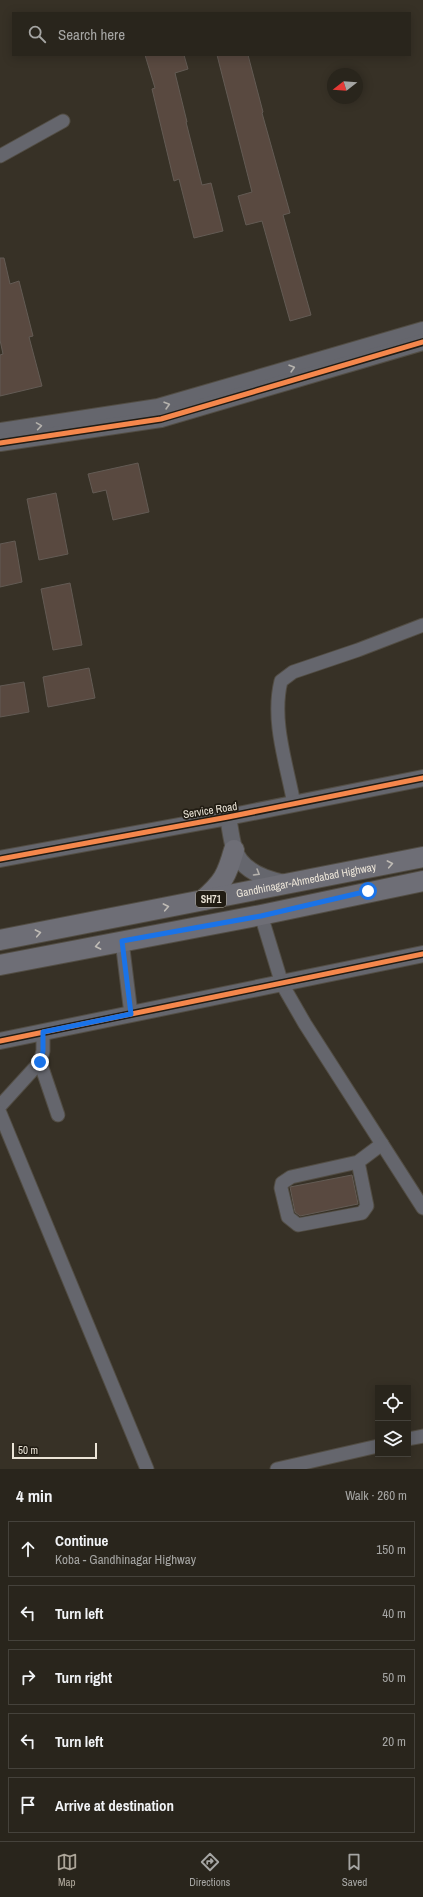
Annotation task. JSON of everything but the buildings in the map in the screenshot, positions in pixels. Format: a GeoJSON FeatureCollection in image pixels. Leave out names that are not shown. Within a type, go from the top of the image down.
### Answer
{"type":"FeatureCollection","features":[{"type":"Feature","properties":{"kind":"main road"},"geometry":{"type":"LineString","coordinates":[[203,900],[218,887],[229,868],[234,850]]}},
{"type":"Feature","properties":{"kind":"main road","name":"Gandhinagar-Ahmedabad Highway"},"geometry":{"type":"LineString","coordinates":[[0,940],[423,857]]}},
{"type":"Feature","properties":{"kind":"main road","name":"SH71"},"geometry":{"type":"LineString","coordinates":[[0,965],[261,916],[423,881]]}},
{"type":"Feature","properties":{"kind":"street"},"geometry":{"type":"LineString","coordinates":[[0,156],[63,121]]}},
{"type":"Feature","properties":{"kind":"street"},"geometry":{"type":"LineString","coordinates":[[0,431],[158,407],[423,330]]}},
{"type":"Feature","properties":{"kind":"street"},"geometry":{"type":"LineString","coordinates":[[0,444],[161,419],[423,342]]}},
{"type":"Feature","properties":{"kind":"street"},"geometry":{"type":"LineString","coordinates":[[294,804],[277,715],[278,694],[281,681],[293,672],[358,650],[423,625]]}},
{"type":"Feature","properties":{"kind":"street","name":"Service Road"},"geometry":{"type":"LineString","coordinates":[[0,859],[228,817],[423,778]]}},
{"type":"Feature","properties":{"kind":"street"},"geometry":{"type":"LineString","coordinates":[[228,817],[234,850],[242,862],[266,879],[289,883]]}},
{"type":"Feature","properties":{"kind":"street"},"geometry":{"type":"LineString","coordinates":[[261,916],[282,984],[304,1024],[423,1208]]}},
{"type":"Feature","properties":{"kind":"street"},"geometry":{"type":"LineString","coordinates":[[122,941],[131,1014]]}},
{"type":"Feature","properties":{"kind":"street"},"geometry":{"type":"LineString","coordinates":[[0,1041],[423,954]]}},
{"type":"Feature","properties":{"kind":"street"},"geometry":{"type":"LineString","coordinates":[[0,1106],[40,1062],[43,1051],[43,1032]]}},
{"type":"Feature","properties":{"kind":"street"},"geometry":{"type":"LineString","coordinates":[[40,1062],[58,1115]]}},
{"type":"Feature","properties":{"kind":"street"},"geometry":{"type":"LineString","coordinates":[[0,1113],[147,1469]]}},
{"type":"Feature","properties":{"kind":"street"},"geometry":{"type":"LineString","coordinates":[[358,1162],[367,1206],[362,1213],[298,1225],[288,1217],[281,1188],[282,1182],[291,1178],[358,1162],[382,1144]]}},
{"type":"Feature","properties":{"kind":"street"},"geometry":{"type":"LineString","coordinates":[[411,1438],[423,1436]]}},
{"type":"Feature","properties":{"kind":"street"},"geometry":{"type":"LineString","coordinates":[[277,1469],[375,1447]]}},
{"type":"Feature","properties":{"kind":"cycle path"},"geometry":{"type":"LineString","coordinates":[[0,443],[161,419],[423,342]]}},
{"type":"Feature","properties":{"kind":"cycle path"},"geometry":{"type":"LineString","coordinates":[[0,859],[228,817],[423,778]]}},
{"type":"Feature","properties":{"kind":"cycle path"},"geometry":{"type":"LineString","coordinates":[[0,1041],[423,954]]}},
{"type":"Feature","properties":{"kind":"route"},"geometry":{"type":"LineString","coordinates":[[40,1062],[43,1051],[43,1032],[131,1014],[122,941],[261,916],[368,891]]}}]}
